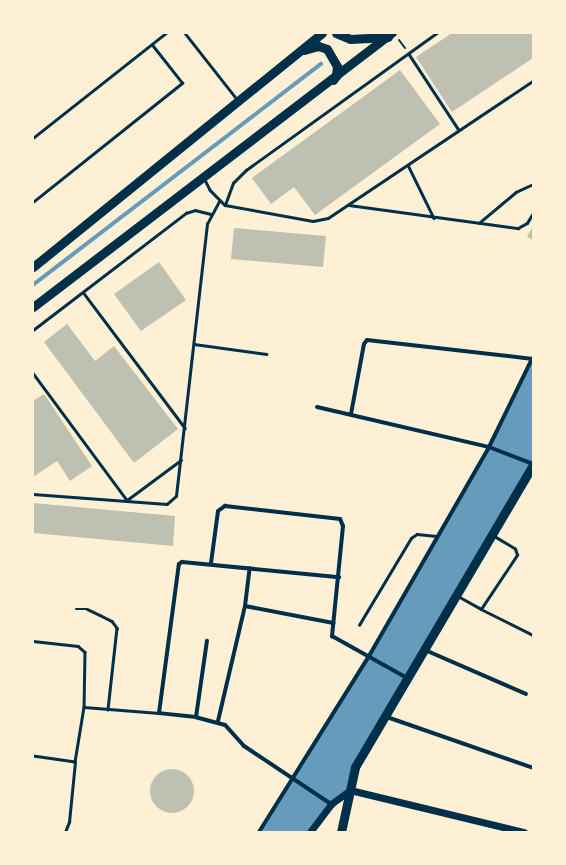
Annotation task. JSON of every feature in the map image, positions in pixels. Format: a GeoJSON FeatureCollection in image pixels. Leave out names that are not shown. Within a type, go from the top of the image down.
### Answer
{"type":"FeatureCollection","features":[{"type":"Feature","properties":{"kind":"main road"},"geometry":{"type":"LineString","coordinates":[[33,267],[322,33]]}},
{"type":"Feature","properties":{"kind":"main road"},"geometry":{"type":"LineString","coordinates":[[336,33],[350,39],[392,36]]}},
{"type":"Feature","properties":{"kind":"main road"},"geometry":{"type":"LineString","coordinates":[[33,307],[392,36]]}},
{"type":"Feature","properties":{"kind":"main road"},"geometry":{"type":"LineString","coordinates":[[299,51],[318,46],[327,49],[337,66],[336,76],[328,84]]}},
{"type":"Feature","properties":{"kind":"main road"},"geometry":{"type":"LineString","coordinates":[[341,832],[355,767],[384,716],[403,676],[426,650],[493,536],[533,464]]}},
{"type":"Feature","properties":{"kind":"street"},"geometry":{"type":"LineString","coordinates":[[259,832],[369,656],[436,536],[489,447],[533,359],[367,340],[364,344],[351,414]]}},
{"type":"Feature","properties":{"kind":"street"},"geometry":{"type":"LineString","coordinates":[[317,407],[489,447],[533,464]]}},
{"type":"Feature","properties":{"kind":"street"},"geometry":{"type":"LineString","coordinates":[[211,563],[218,510],[225,506],[340,519],[343,526],[339,577],[333,623],[334,638],[403,676]]}},
{"type":"Feature","properties":{"kind":"street"},"geometry":{"type":"LineString","coordinates":[[331,804],[292,780],[244,746],[225,725],[196,717],[159,713],[179,564],[186,561],[211,563],[339,577]]}},
{"type":"Feature","properties":{"kind":"street"},"geometry":{"type":"LineString","coordinates":[[218,722],[245,606],[250,568]]}},
{"type":"Feature","properties":{"kind":"street"},"geometry":{"type":"LineString","coordinates":[[245,606],[333,623]]}},
{"type":"Feature","properties":{"kind":"street"},"geometry":{"type":"LineString","coordinates":[[196,717],[207,641]]}},
{"type":"Feature","properties":{"kind":"street"},"geometry":{"type":"LineString","coordinates":[[426,650],[526,694]]}},
{"type":"Feature","properties":{"kind":"street"},"geometry":{"type":"LineString","coordinates":[[384,716],[533,768]]}},
{"type":"Feature","properties":{"kind":"street"},"geometry":{"type":"LineString","coordinates":[[310,832],[331,804],[350,790],[524,832]]}},
{"type":"Feature","properties":{"kind":"lane"},"geometry":{"type":"LineString","coordinates":[[33,138],[166,33]]}},
{"type":"Feature","properties":{"kind":"lane"},"geometry":{"type":"LineString","coordinates":[[185,33],[238,101]]}},
{"type":"Feature","properties":{"kind":"lane"},"geometry":{"type":"LineString","coordinates":[[226,205],[233,183],[246,170],[437,33]]}},
{"type":"Feature","properties":{"kind":"lane"},"geometry":{"type":"LineString","coordinates":[[33,202],[182,84],[152,45]]}},
{"type":"Feature","properties":{"kind":"lane"},"geometry":{"type":"LineString","coordinates":[[409,54],[459,130]]}},
{"type":"Feature","properties":{"kind":"lane"},"geometry":{"type":"LineString","coordinates":[[204,178],[219,201],[226,205],[313,221],[328,218],[533,81]]}},
{"type":"Feature","properties":{"kind":"lane"},"geometry":{"type":"LineString","coordinates":[[408,165],[434,218]]}},
{"type":"Feature","properties":{"kind":"lane"},"geometry":{"type":"LineString","coordinates":[[479,223],[516,192],[533,184]]}},
{"type":"Feature","properties":{"kind":"lane"},"geometry":{"type":"LineString","coordinates":[[33,494],[167,504],[176,496],[186,428],[207,224],[219,201]]}},
{"type":"Feature","properties":{"kind":"lane"},"geometry":{"type":"LineString","coordinates":[[348,205],[434,218],[518,228],[527,223],[533,213]]}},
{"type":"Feature","properties":{"kind":"lane"},"geometry":{"type":"LineString","coordinates":[[33,330],[186,213],[196,210],[211,214]]}},
{"type":"Feature","properties":{"kind":"lane"},"geometry":{"type":"LineString","coordinates":[[83,292],[186,428]]}},
{"type":"Feature","properties":{"kind":"lane"},"geometry":{"type":"LineString","coordinates":[[194,344],[266,354]]}},
{"type":"Feature","properties":{"kind":"lane"},"geometry":{"type":"LineString","coordinates":[[33,373],[127,501]]}},
{"type":"Feature","properties":{"kind":"lane"},"geometry":{"type":"LineString","coordinates":[[127,501],[181,459]]}},
{"type":"Feature","properties":{"kind":"lane"},"geometry":{"type":"LineString","coordinates":[[359,625],[411,538],[417,534],[436,536]]}},
{"type":"Feature","properties":{"kind":"lane"},"geometry":{"type":"LineString","coordinates":[[481,609],[517,555],[515,549],[493,536]]}},
{"type":"Feature","properties":{"kind":"lane"},"geometry":{"type":"LineString","coordinates":[[458,596],[533,635]]}},
{"type":"Feature","properties":{"kind":"lane"},"geometry":{"type":"LineString","coordinates":[[76,609],[87,609],[100,615],[117,628],[108,710]]}},
{"type":"Feature","properties":{"kind":"lane"},"geometry":{"type":"LineString","coordinates":[[33,641],[82,648],[85,652],[84,707],[75,762],[69,822],[65,832]]}},
{"type":"Feature","properties":{"kind":"lane"},"geometry":{"type":"LineString","coordinates":[[84,707],[159,713]]}},
{"type":"Feature","properties":{"kind":"lane"},"geometry":{"type":"LineString","coordinates":[[33,756],[75,762]]}},
{"type":"Feature","properties":{"kind":"path"},"geometry":{"type":"LineString","coordinates":[[392,36],[409,54]]}},
{"type":"Feature","properties":{"kind":"water"},"geometry":{"type":"Polygon","coordinates":[[[533,359],[533,465],[355,767],[350,790],[337,799],[310,832],[259,832],[369,656],[489,447],[533,359]]]}},
{"type":"Feature","properties":{"kind":"building"},"geometry":{"type":"Polygon","coordinates":[[[452,33],[533,33],[533,58],[452,112],[416,57],[452,33]]]}},
{"type":"Feature","properties":{"kind":"building"},"geometry":{"type":"Polygon","coordinates":[[[400,70],[440,124],[315,215],[294,187],[271,204],[252,178],[400,70]]]}},
{"type":"Feature","properties":{"kind":"building"},"geometry":{"type":"Polygon","coordinates":[[[533,226],[533,240],[527,237],[533,226]]]}},
{"type":"Feature","properties":{"kind":"building"},"geometry":{"type":"Polygon","coordinates":[[[234,228],[326,236],[323,267],[231,259],[234,228]]]}},
{"type":"Feature","properties":{"kind":"building"},"geometry":{"type":"Polygon","coordinates":[[[159,262],[186,300],[141,331],[114,294],[159,262]]]}},
{"type":"Feature","properties":{"kind":"building"},"geometry":{"type":"Polygon","coordinates":[[[67,324],[95,361],[114,346],[178,429],[134,463],[44,342],[67,324]]]}},
{"type":"Feature","properties":{"kind":"building"},"geometry":{"type":"Polygon","coordinates":[[[44,394],[92,466],[70,481],[57,461],[33,477],[33,401],[44,394]]]}},
{"type":"Feature","properties":{"kind":"building"},"geometry":{"type":"Polygon","coordinates":[[[33,503],[175,516],[173,546],[33,533],[33,503]]]}},
{"type":"Feature","properties":{"kind":"building"},"geometry":{"type":"Polygon","coordinates":[[[168,769],[176,769],[188,775],[194,787],[194,795],[188,807],[176,813],[168,813],[156,807],[150,795],[150,787],[156,775],[168,769]]]}},
{"type":"Feature","properties":{"kind":"waterway"},"geometry":{"type":"LineString","coordinates":[[33,285],[321,64]]}}]}
